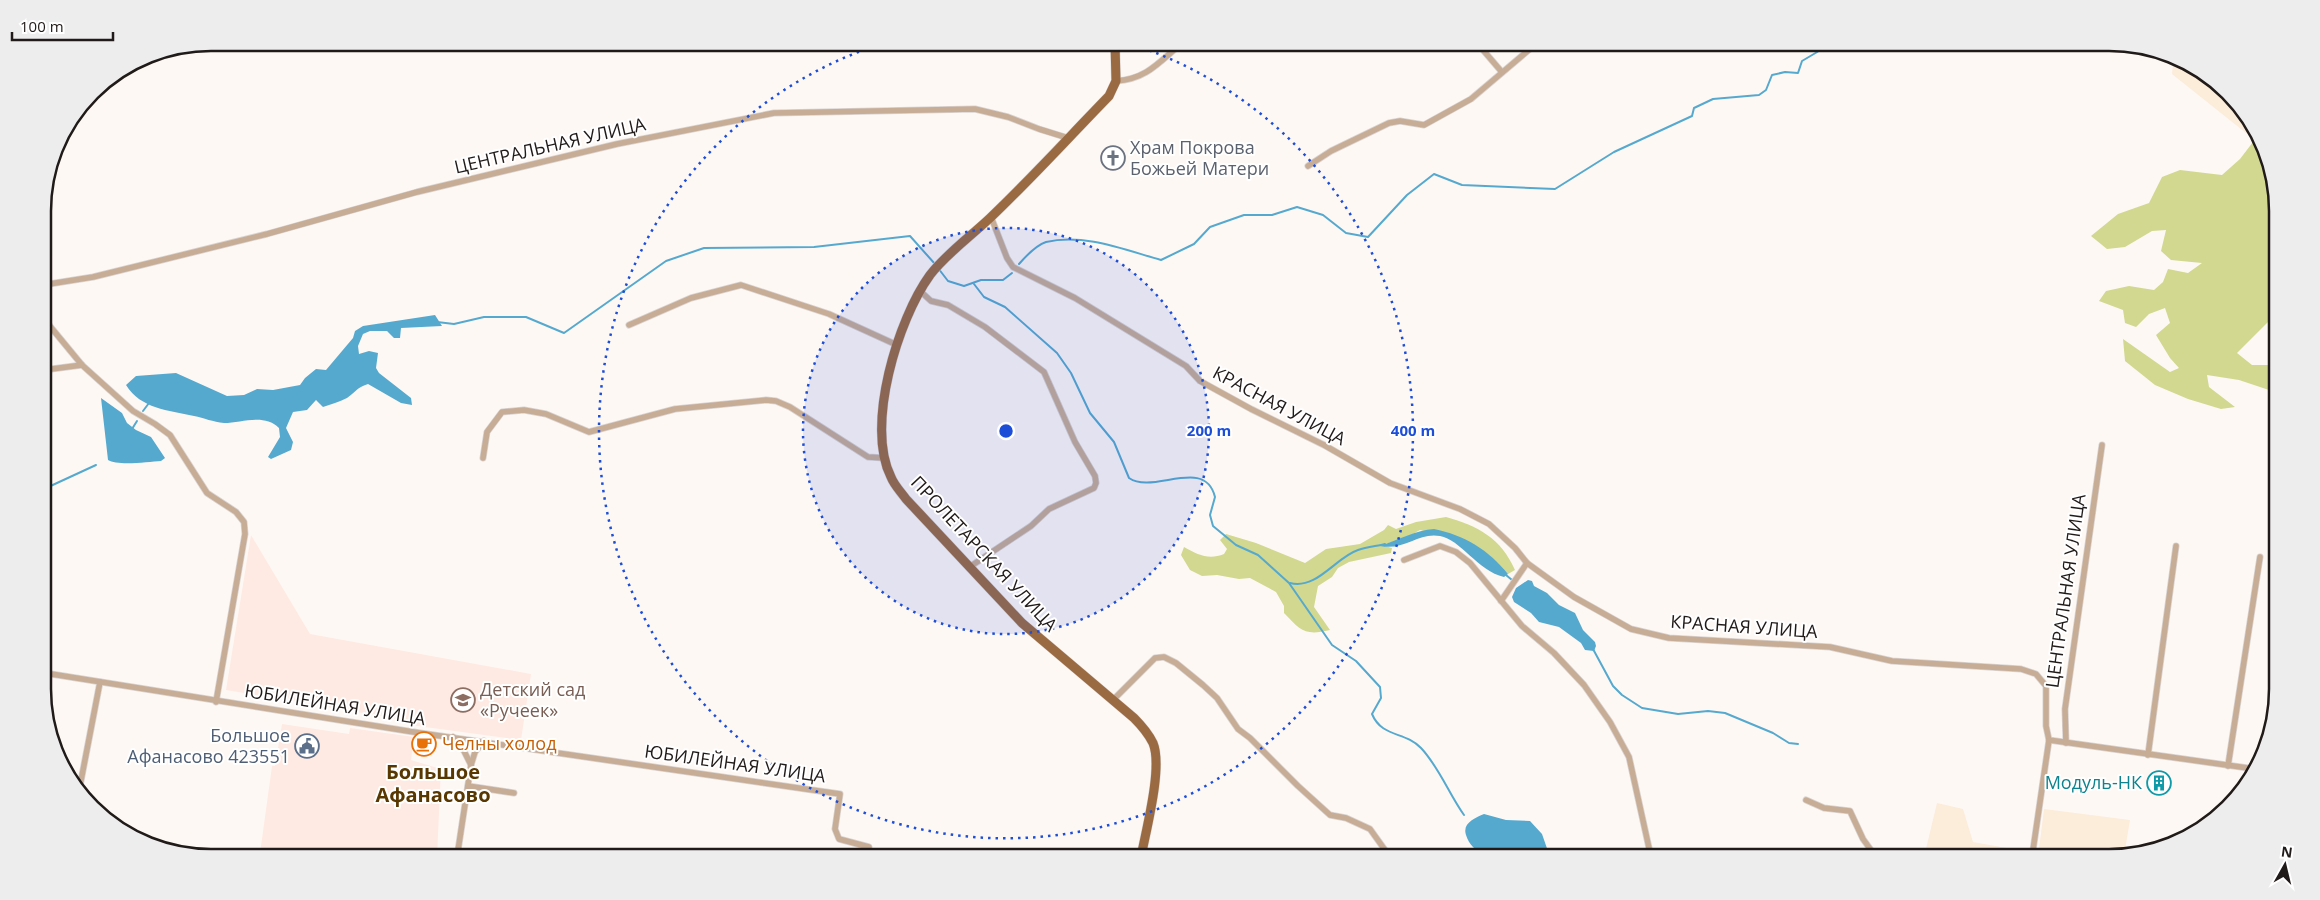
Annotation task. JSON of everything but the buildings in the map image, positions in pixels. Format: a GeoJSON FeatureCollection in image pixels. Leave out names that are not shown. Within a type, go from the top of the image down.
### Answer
{"type":"FeatureCollection","features":[{"type":"Feature","properties":{"kind":"main road"},"geometry":{"type":"LineString","coordinates":[[1115,51],[1116,81]]}},
{"type":"Feature","properties":{"kind":"main road","name":"ПРОЛЕТАРСКАЯ УЛИЦА"},"geometry":{"type":"LineString","coordinates":[[1116,81],[1109,96],[991,217],[932,273],[919,290],[897,345],[884,402],[882,427],[885,458],[890,477],[906,499],[971,566],[1022,624],[1113,700],[1146,731],[1154,744],[1156,760],[1142,849]]}},
{"type":"Feature","properties":{"kind":"street"},"geometry":{"type":"LineString","coordinates":[[1116,81],[1132,80],[1142,76],[1171,51]]}},
{"type":"Feature","properties":{"kind":"street"},"geometry":{"type":"LineString","coordinates":[[1485,51],[1502,71]]}},
{"type":"Feature","properties":{"kind":"street"},"geometry":{"type":"LineString","coordinates":[[1308,166],[1331,152],[1389,123],[1400,121],[1424,125],[1471,99],[1526,51]]}},
{"type":"Feature","properties":{"kind":"street","name":"ЦЕНТРАЛЬНАЯ УЛИЦА"},"geometry":{"type":"LineString","coordinates":[[52,284],[93,277],[267,234],[418,192],[617,144],[774,113],[975,109],[1008,117],[1068,138]]}},
{"type":"Feature","properties":{"kind":"street","name":"КРАСНАЯ УЛИЦА"},"geometry":{"type":"LineString","coordinates":[[991,217],[1007,258],[1013,267],[1075,298],[1186,366],[1200,381],[1251,409],[1324,445],[1390,483],[1460,509],[1489,524],[1515,548],[1527,563],[1574,597],[1631,629],[1669,638],[1830,647],[1892,661],[1978,667]]}},
{"type":"Feature","properties":{"kind":"street"},"geometry":{"type":"LineString","coordinates":[[629,325],[691,298],[740,285],[829,314],[897,345]]}},
{"type":"Feature","properties":{"kind":"street"},"geometry":{"type":"LineString","coordinates":[[919,290],[931,301],[948,305],[985,327],[1044,372],[1075,442],[1095,476],[1096,483],[1094,488],[1049,509],[1031,526],[971,566]]}},
{"type":"Feature","properties":{"kind":"street"},"geometry":{"type":"LineString","coordinates":[[52,331],[82,365],[133,411],[170,435],[207,493],[236,512],[244,522],[244,534],[216,702]]}},
{"type":"Feature","properties":{"kind":"street"},"geometry":{"type":"LineString","coordinates":[[65,368],[73,355]]}},
{"type":"Feature","properties":{"kind":"street"},"geometry":{"type":"LineString","coordinates":[[52,369],[82,365]]}},
{"type":"Feature","properties":{"kind":"street"},"geometry":{"type":"LineString","coordinates":[[483,458],[487,432],[502,412],[524,410],[546,414],[589,432],[675,409],[766,400],[776,400],[790,407],[868,457],[885,458]]}},
{"type":"Feature","properties":{"kind":"street","name":"ЦЕНТРАЛЬНАЯ УЛИЦА"},"geometry":{"type":"LineString","coordinates":[[2066,742],[2065,709],[2102,445]]}},
{"type":"Feature","properties":{"kind":"street"},"geometry":{"type":"LineString","coordinates":[[1404,560],[1440,546],[1456,552],[1482,575],[1522,626],[1554,653],[1584,685],[1610,722],[1628,757],[1649,848]]}},
{"type":"Feature","properties":{"kind":"street"},"geometry":{"type":"LineString","coordinates":[[2148,755],[2176,546]]}},
{"type":"Feature","properties":{"kind":"street"},"geometry":{"type":"LineString","coordinates":[[2228,766],[2260,557]]}},
{"type":"Feature","properties":{"kind":"street"},"geometry":{"type":"LineString","coordinates":[[1501,601],[1527,563]]}},
{"type":"Feature","properties":{"kind":"street"},"geometry":{"type":"LineString","coordinates":[[1113,700],[1155,658],[1164,657],[1176,663],[1217,698],[1238,729],[1250,738],[1330,815],[1346,818],[1370,828],[1384,848]]}},
{"type":"Feature","properties":{"kind":"street","name":"ЦЕНТРАЛЬНАЯ УЛИЦА"},"geometry":{"type":"LineString","coordinates":[[1978,667],[2021,669],[2036,674],[2046,686],[2046,726],[2049,740],[2033,848]]}},
{"type":"Feature","properties":{"kind":"street","name":"ЮБИЛЕЙНАЯ УЛИЦА"},"geometry":{"type":"LineString","coordinates":[[51,674],[216,702],[759,784],[840,794],[835,829],[840,839],[869,847],[869,849]]}},
{"type":"Feature","properties":{"kind":"street"},"geometry":{"type":"LineString","coordinates":[[82,782],[100,682]]}},
{"type":"Feature","properties":{"kind":"street"},"geometry":{"type":"LineString","coordinates":[[453,738],[464,751],[471,764]]}},
{"type":"Feature","properties":{"kind":"street"},"geometry":{"type":"LineString","coordinates":[[2049,740],[2247,768]]}},
{"type":"Feature","properties":{"kind":"street"},"geometry":{"type":"LineString","coordinates":[[458,849],[471,764],[475,752],[484,741]]}},
{"type":"Feature","properties":{"kind":"street"},"geometry":{"type":"LineString","coordinates":[[468,786],[514,793]]}},
{"type":"Feature","properties":{"kind":"street"},"geometry":{"type":"LineString","coordinates":[[1806,800],[1837,811],[1850,812],[1870,848]]}},
{"type":"Feature","properties":{"kind":"shaded area"},"geometry":{"type":"Polygon","coordinates":[[[2173,65],[2198,78],[2229,106],[2248,133],[2246,133],[2172,74],[2173,65]]]}},
{"type":"Feature","properties":{"kind":"shaded area"},"geometry":{"type":"Polygon","coordinates":[[[251,535],[310,634],[531,674],[521,740],[410,725],[410,721],[226,690],[251,535]]]}},
{"type":"Feature","properties":{"kind":"shaded area"},"geometry":{"type":"Polygon","coordinates":[[[282,724],[349,734],[350,728],[414,737],[411,760],[441,769],[437,849],[261,849],[272,766],[275,766],[282,724]]]}},
{"type":"Feature","properties":{"kind":"shaded area"},"geometry":{"type":"Polygon","coordinates":[[[1937,803],[1963,809],[1973,842],[2007,848],[1926,848],[1937,803]]]}},
{"type":"Feature","properties":{"kind":"shaded area"},"geometry":{"type":"Polygon","coordinates":[[[2044,809],[2130,820],[2125,847],[2039,848],[2044,809]]]}},
{"type":"Feature","properties":{"kind":"green space"},"geometry":{"type":"Polygon","coordinates":[[[2253,142],[2263,169],[2269,211],[2269,321],[2237,353],[2252,365],[2269,365],[2269,390],[2239,380],[2207,375],[2209,387],[2235,407],[2221,409],[2188,399],[2155,385],[2125,361],[2123,339],[2170,372],[2179,368],[2170,358],[2156,335],[2170,323],[2165,308],[2149,314],[2136,327],[2125,323],[2123,310],[2099,301],[2106,291],[2129,286],[2154,290],[2163,282],[2168,269],[2188,273],[2202,263],[2171,260],[2161,251],[2166,230],[2152,231],[2125,247],[2107,249],[2091,236],[2118,214],[2149,203],[2162,177],[2180,170],[2222,175],[2240,159],[2253,142]]]}},
{"type":"Feature","properties":{"kind":"green space"},"geometry":{"type":"Polygon","coordinates":[[[1446,517],[1478,529],[1487,535],[1503,549],[1515,570],[1508,574],[1489,555],[1479,549],[1458,540],[1420,530],[1404,539],[1381,545],[1392,548],[1391,553],[1349,562],[1338,568],[1332,577],[1318,586],[1314,607],[1330,630],[1322,632],[1309,632],[1299,628],[1284,613],[1284,606],[1276,592],[1250,578],[1239,579],[1217,575],[1202,576],[1190,570],[1181,555],[1184,547],[1208,557],[1224,554],[1227,549],[1220,540],[1226,534],[1256,543],[1305,563],[1326,549],[1360,544],[1384,530],[1388,525],[1396,529],[1416,522],[1446,517]]]}},
{"type":"Feature","properties":{"kind":"water"},"geometry":{"type":"Polygon","coordinates":[[[435,315],[442,326],[401,328],[400,338],[394,338],[387,331],[370,331],[363,334],[358,346],[359,354],[369,351],[378,353],[376,368],[379,373],[411,398],[412,405],[401,403],[368,384],[347,398],[323,407],[316,400],[307,410],[293,412],[286,428],[293,442],[291,450],[271,459],[268,457],[280,437],[279,428],[273,423],[253,420],[224,423],[165,410],[139,399],[126,385],[136,376],[176,373],[227,396],[244,395],[257,389],[273,390],[300,385],[316,369],[326,370],[353,338],[355,331],[363,326],[435,315]]]}},
{"type":"Feature","properties":{"kind":"water"},"geometry":{"type":"Polygon","coordinates":[[[101,398],[122,413],[127,423],[136,430],[151,437],[165,458],[161,461],[133,463],[118,463],[108,460],[101,398]]]}},
{"type":"Feature","properties":{"kind":"water"},"geometry":{"type":"Polygon","coordinates":[[[1434,529],[1456,535],[1475,545],[1501,565],[1508,574],[1504,577],[1495,574],[1455,543],[1440,536],[1432,535],[1397,546],[1380,546],[1414,533],[1434,529]]]}},
{"type":"Feature","properties":{"kind":"water"},"geometry":{"type":"Polygon","coordinates":[[[1528,580],[1532,581],[1534,586],[1547,593],[1559,605],[1575,613],[1583,630],[1595,642],[1594,651],[1585,650],[1581,643],[1559,627],[1539,622],[1531,613],[1514,602],[1512,597],[1516,588],[1528,580]]]}},
{"type":"Feature","properties":{"kind":"water"},"geometry":{"type":"Polygon","coordinates":[[[1484,814],[1506,820],[1530,821],[1542,834],[1547,848],[1475,848],[1471,845],[1465,831],[1470,821],[1484,814]]]}},
{"type":"Feature","properties":{"kind":"waterway"},"geometry":{"type":"LineString","coordinates":[[1019,264],[1043,243],[1060,240],[1090,241],[1161,260],[1194,244],[1210,227],[1244,215],[1272,215],[1297,207],[1323,215],[1346,233],[1368,237],[1407,195],[1434,174],[1462,185],[1555,189],[1614,152],[1692,116],[1694,108],[1713,99],[1759,95],[1766,90],[1772,75],[1785,72],[1798,73],[1802,61],[1819,51]]}},
{"type":"Feature","properties":{"kind":"waterway"},"geometry":{"type":"LineString","coordinates":[[437,322],[454,324],[484,317],[526,317],[564,333],[666,261],[704,248],[814,247],[910,236],[935,264]]}},
{"type":"Feature","properties":{"kind":"waterway"},"geometry":{"type":"LineString","coordinates":[[938,268],[948,281],[964,286],[981,280],[1003,280],[1012,273]]}},
{"type":"Feature","properties":{"kind":"waterway"},"geometry":{"type":"LineString","coordinates":[[974,284],[984,297],[1005,307],[1057,353],[1071,373],[1090,413],[1114,442],[1129,478],[1139,482],[1151,482],[1190,477],[1201,479],[1209,485],[1215,497],[1210,515],[1213,526],[1236,545],[1258,555],[1289,583],[1332,645],[1356,661],[1380,687],[1381,698],[1372,714],[1376,722],[1388,731],[1408,739],[1421,748],[1464,815]]}},
{"type":"Feature","properties":{"kind":"waterway"},"geometry":{"type":"LineString","coordinates":[[143,411],[149,403]]}},
{"type":"Feature","properties":{"kind":"waterway"},"geometry":{"type":"LineString","coordinates":[[132,429],[137,421]]}},
{"type":"Feature","properties":{"kind":"waterway"},"geometry":{"type":"LineString","coordinates":[[51,486],[96,465]]}},
{"type":"Feature","properties":{"kind":"waterway"},"geometry":{"type":"LineString","coordinates":[[1290,583],[1300,584],[1309,582],[1350,554],[1361,549],[1385,544]]}},
{"type":"Feature","properties":{"kind":"waterway"},"geometry":{"type":"LineString","coordinates":[[1506,575],[1512,580]]}},
{"type":"Feature","properties":{"kind":"waterway"},"geometry":{"type":"LineString","coordinates":[[1593,649],[1613,686],[1622,695],[1642,708],[1678,714],[1708,711],[1725,713],[1773,733],[1789,743],[1798,744]]}},
{"type":"Feature","properties":{"kind":"place","name":"Храм Покрова Божьей Матери"},"geometry":{"type":"Point","coordinates":[1113,158]}},
{"type":"Feature","properties":{"kind":"place","name":"Детский сад «Ручеек»"},"geometry":{"type":"Point","coordinates":[463,700]}},
{"type":"Feature","properties":{"kind":"place","name":"Челны холод"},"geometry":{"type":"Point","coordinates":[424,744]}},
{"type":"Feature","properties":{"kind":"place","name":"Большое Афанасово 423551"},"geometry":{"type":"Point","coordinates":[307,746]}},
{"type":"Feature","properties":{"kind":"place","name":"Модуль-НК"},"geometry":{"type":"Point","coordinates":[2159,783]}},
{"type":"Feature","properties":{"kind":"district","name":"Большое Афанасово"},"geometry":{"type":"Point","coordinates":[433,784]}}]}
